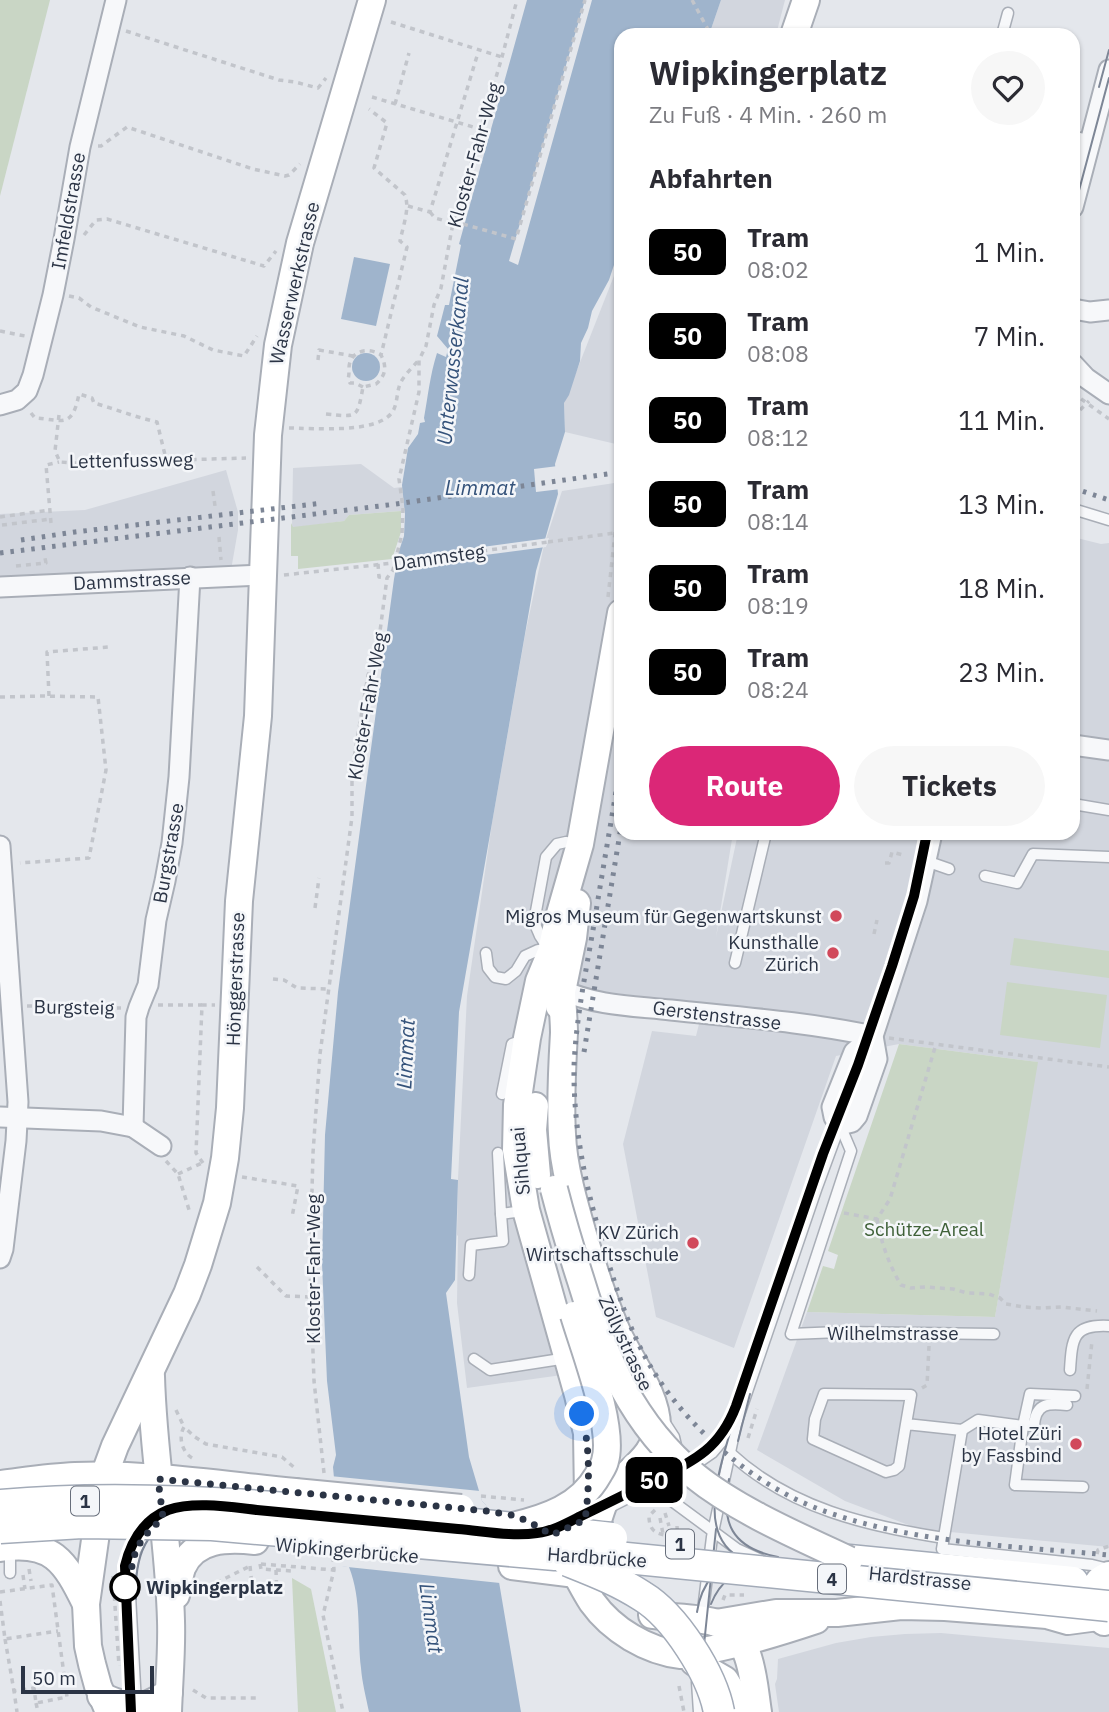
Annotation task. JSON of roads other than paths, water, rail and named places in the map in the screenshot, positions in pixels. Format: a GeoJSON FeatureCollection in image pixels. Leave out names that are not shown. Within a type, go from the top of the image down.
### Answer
{"type":"FeatureCollection","features":[{"type":"Feature","properties":{"kind":"main road","name":"Hardbrücke"},"geometry":{"type":"LineString","coordinates":[[0,1505],[170,1500],[316,1510],[492,1517],[849,1560],[1105,1600]]}},
{"type":"Feature","properties":{"kind":"main road","name":"Hardbrücke"},"geometry":{"type":"LineString","coordinates":[[3,1541],[82,1523],[212,1525],[570,1555],[586,1554],[1105,1600]]}},
{"type":"Feature","properties":{"kind":"main road","name":"1"},"geometry":{"type":"LineString","coordinates":[[570,1555],[645,1597],[671,1622],[706,1673],[719,1712]]}},
{"type":"Feature","properties":{"kind":"street","name":"Imfeldstrasse"},"geometry":{"type":"LineString","coordinates":[[0,405],[17,400],[27,391],[33,375],[53,295],[80,147],[116,0]]}},
{"type":"Feature","properties":{"kind":"street","name":"Wasserwerkstrasse"},"geometry":{"type":"LineString","coordinates":[[263,575],[268,435],[278,345],[300,243],[372,0]]}},
{"type":"Feature","properties":{"kind":"street"},"geometry":{"type":"LineString","coordinates":[[796,28],[806,0]]}},
{"type":"Feature","properties":{"kind":"street"},"geometry":{"type":"LineString","coordinates":[[1081,139],[1109,70]]}},
{"type":"Feature","properties":{"kind":"street"},"geometry":{"type":"LineString","coordinates":[[1080,380],[1101,396]]}},
{"type":"Feature","properties":{"kind":"street","name":"Dammstrasse"},"geometry":{"type":"LineString","coordinates":[[0,587],[263,575]]}},
{"type":"Feature","properties":{"kind":"street","name":"Hönggerstrasse"},"geometry":{"type":"LineString","coordinates":[[104,1476],[115,1446],[187,1293],[214,1213],[211,1167],[230,1108],[239,889],[258,716],[263,575]]}},
{"type":"Feature","properties":{"kind":"street","name":"Burgstrasse"},"geometry":{"type":"LineString","coordinates":[[133,1127],[136,1017],[148,985],[156,920],[168,870],[178,796],[190,578]]}},
{"type":"Feature","properties":{"kind":"street","name":"Sihlquai"},"geometry":{"type":"LineString","coordinates":[[593,1516],[588,1497],[587,1433],[578,1395],[568,1358],[513,1212],[517,1105],[527,1038],[539,981],[551,952],[580,844],[614,652]]}},
{"type":"Feature","properties":{"kind":"street"},"geometry":{"type":"LineString","coordinates":[[1080,746],[1109,750]]}},
{"type":"Feature","properties":{"kind":"street"},"geometry":{"type":"LineString","coordinates":[[840,1125],[852,1122],[859,1111],[877,1059],[873,1036],[917,901],[930,840]]}},
{"type":"Feature","properties":{"kind":"street","name":"Sihlquai"},"geometry":{"type":"LineString","coordinates":[[562,990],[573,937],[580,844]]}},
{"type":"Feature","properties":{"kind":"street"},"geometry":{"type":"LineString","coordinates":[[0,846],[5,974],[18,1102],[9,1118],[16,1141],[0,1258]]}},
{"type":"Feature","properties":{"kind":"street"},"geometry":{"type":"LineString","coordinates":[[551,952],[550,990],[533,1130],[546,1182],[564,1226],[596,1329],[614,1373],[641,1418],[673,1456],[715,1490],[759,1516],[849,1560]]}},
{"type":"Feature","properties":{"kind":"street"},"geometry":{"type":"LineString","coordinates":[[492,1517],[543,1518],[575,1502],[594,1481],[605,1461],[607,1433],[597,1391],[540,1200],[546,1182],[552,1045],[562,990]]}},
{"type":"Feature","properties":{"kind":"street","name":"Gerstenstrasse"},"geometry":{"type":"LineString","coordinates":[[562,990],[592,1001],[724,1009],[873,1036]]}},
{"type":"Feature","properties":{"kind":"street","name":"Zöllystrasse"},"geometry":{"type":"LineString","coordinates":[[562,990],[562,1137],[567,1170],[585,1240],[606,1303],[630,1360],[649,1392],[657,1428],[653,1444],[642,1460],[613,1488],[593,1516]]}},
{"type":"Feature","properties":{"kind":"street"},"geometry":{"type":"LineString","coordinates":[[9,1118],[101,1121],[133,1127],[162,1153]]}},
{"type":"Feature","properties":{"kind":"street","name":"Hönggerstrasse"},"geometry":{"type":"LineString","coordinates":[[151,1370],[158,1479]]}},
{"type":"Feature","properties":{"kind":"street"},"geometry":{"type":"LineString","coordinates":[[0,1484],[75,1476],[104,1476],[158,1479],[174,1515],[171,1621],[160,1704],[103,1707],[88,1646],[86,1604],[104,1476]]}},
{"type":"Feature","properties":{"kind":"street","name":"Wipkingerbrücke"},"geometry":{"type":"LineString","coordinates":[[158,1479],[492,1517],[511,1515],[528,1521],[570,1555]]}},
{"type":"Feature","properties":{"kind":"street"},"geometry":{"type":"LineString","coordinates":[[570,1555],[592,1542],[593,1516]]}},
{"type":"Feature","properties":{"kind":"street","name":"Wipkingerbrücke"},"geometry":{"type":"LineString","coordinates":[[171,1621],[183,1568],[190,1555],[202,1547],[222,1540],[236,1539],[298,1557],[497,1564],[570,1555]]}},
{"type":"Feature","properties":{"kind":"street"},"geometry":{"type":"LineString","coordinates":[[3,1541],[43,1549],[56,1557],[76,1583],[86,1604]]}},
{"type":"Feature","properties":{"kind":"street","name":"Hardstrasse"},"geometry":{"type":"LineString","coordinates":[[570,1555],[593,1603],[608,1620],[638,1642],[658,1649],[700,1641],[776,1613],[837,1613],[901,1606],[945,1607],[1046,1615],[1068,1621],[1105,1600]]}},
{"type":"Feature","properties":{"kind":"street","name":"Hardstrasse"},"geometry":{"type":"LineString","coordinates":[[570,1555],[633,1605],[700,1641],[742,1643],[837,1613]]}},
{"type":"Feature","properties":{"kind":"street"},"geometry":{"type":"LineString","coordinates":[[700,1641],[734,1695],[737,1712]]}},
{"type":"Feature","properties":{"kind":"street"},"geometry":{"type":"LineString","coordinates":[[742,1643],[751,1666],[758,1712]]}},
{"type":"Feature","properties":{"kind":"lane"},"geometry":{"type":"LineString","coordinates":[[1004,28],[1008,13]]}},
{"type":"Feature","properties":{"kind":"lane"},"geometry":{"type":"LineString","coordinates":[[1080,511],[1109,520]]}},
{"type":"Feature","properties":{"kind":"lane"},"geometry":{"type":"LineString","coordinates":[[1080,805],[1109,810]]}},
{"type":"Feature","properties":{"kind":"lane"},"geometry":{"type":"LineString","coordinates":[[735,963],[764,840]]}},
{"type":"Feature","properties":{"kind":"lane"},"geometry":{"type":"LineString","coordinates":[[985,876],[1017,883],[1033,854],[1109,857]]}},
{"type":"Feature","properties":{"kind":"lane"},"geometry":{"type":"LineString","coordinates":[[926,861],[949,869]]}},
{"type":"Feature","properties":{"kind":"lane"},"geometry":{"type":"LineString","coordinates":[[486,953],[488,968],[495,977],[506,979],[516,971],[525,956],[538,950],[551,952]]}},
{"type":"Feature","properties":{"kind":"lane"},"geometry":{"type":"LineString","coordinates":[[502,1094],[512,1044],[527,1038]]}},
{"type":"Feature","properties":{"kind":"lane"},"geometry":{"type":"LineString","coordinates":[[699,1712],[697,1679],[713,1531],[736,1424],[840,1125]]}},
{"type":"Feature","properties":{"kind":"lane","name":"Wilhelmstrasse"},"geometry":{"type":"LineString","coordinates":[[840,1125],[851,1151],[791,1334],[995,1334]]}},
{"type":"Feature","properties":{"kind":"lane"},"geometry":{"type":"LineString","coordinates":[[469,1275],[471,1245],[502,1241],[513,1212],[498,1153]]}},
{"type":"Feature","properties":{"kind":"lane"},"geometry":{"type":"LineString","coordinates":[[1070,1370],[1075,1337],[1084,1328],[1094,1325],[1109,1326]]}},
{"type":"Feature","properties":{"kind":"lane"},"geometry":{"type":"LineString","coordinates":[[474,1359],[490,1370],[568,1358]]}},
{"type":"Feature","properties":{"kind":"lane"},"geometry":{"type":"LineString","coordinates":[[824,1394],[911,1395],[906,1424],[899,1466],[886,1472],[813,1439],[814,1419],[824,1394]]}},
{"type":"Feature","properties":{"kind":"lane"},"geometry":{"type":"LineString","coordinates":[[1075,1396],[1030,1394],[1015,1485],[1083,1487]]}},
{"type":"Feature","properties":{"kind":"lane"},"geometry":{"type":"LineString","coordinates":[[906,1424],[962,1430],[978,1420],[1034,1425],[1034,1416],[1042,1407],[1067,1405]]}},
{"type":"Feature","properties":{"kind":"lane"},"geometry":{"type":"LineString","coordinates":[[655,1412],[663,1419],[674,1437],[678,1456],[674,1475]]}},
{"type":"Feature","properties":{"kind":"lane"},"geometry":{"type":"LineString","coordinates":[[570,1555],[593,1516],[712,1453],[736,1424]]}},
{"type":"Feature","properties":{"kind":"lane"},"geometry":{"type":"LineString","coordinates":[[730,1453],[781,1490],[834,1514],[944,1538],[962,1430]]}},
{"type":"Feature","properties":{"kind":"lane"},"geometry":{"type":"LineString","coordinates":[[104,1476],[174,1515],[143,1536],[135,1551],[131,1576],[130,1595],[160,1704]]}},
{"type":"Feature","properties":{"kind":"lane","name":"Wipkingerbrücke"},"geometry":{"type":"LineString","coordinates":[[174,1515],[297,1493]]}},
{"type":"Feature","properties":{"kind":"lane","name":"Hardstrasse"},"geometry":{"type":"LineString","coordinates":[[629,1497],[654,1496],[672,1501],[737,1549],[768,1563],[1105,1600]]}},
{"type":"Feature","properties":{"kind":"lane","name":"Hardstrasse"},"geometry":{"type":"LineString","coordinates":[[944,1538],[942,1549],[1109,1569]]}},
{"type":"Feature","properties":{"kind":"lane"},"geometry":{"type":"LineString","coordinates":[[3,1541],[10,1573]]}},
{"type":"Feature","properties":{"kind":"water","name":"Limmat"},"geometry":{"type":"Polygon","coordinates":[[[527,0],[585,0],[509,261],[518,265],[592,0],[721,0],[711,28],[614,28],[614,265],[592,311],[581,343],[580,361],[564,403],[565,432],[555,464],[558,494],[536,571],[459,1012],[451,1179],[458,1180],[455,1280],[446,1293],[469,1457],[482,1501],[486,1505],[521,1712],[369,1712],[360,1655],[356,1592],[349,1567],[342,1566],[333,1467],[336,1455],[327,1381],[322,1263],[325,1135],[338,992],[394,579],[404,536],[402,485],[408,448],[418,434],[420,423],[425,422],[429,386],[437,353],[446,357],[448,349],[437,336],[445,305],[449,305],[461,245],[459,244],[527,0]]]}},
{"type":"Feature","properties":{"kind":"water"},"geometry":{"type":"Polygon","coordinates":[[[354,257],[390,264],[376,326],[341,319],[354,257]]]}},
{"type":"Feature","properties":{"kind":"water"},"geometry":{"type":"Polygon","coordinates":[[[366,353],[376,357],[380,367],[376,377],[366,381],[356,377],[352,367],[356,357],[366,353]]]}},
{"type":"Feature","properties":{"kind":"tram line"},"geometry":{"type":"LineString","coordinates":[[1099,87],[1109,50]]}},
{"type":"Feature","properties":{"kind":"tram line"},"geometry":{"type":"LineString","coordinates":[[1080,187],[1109,78]]}},
{"type":"Feature","properties":{"kind":"tram line"},"geometry":{"type":"LineString","coordinates":[[131,1712],[125,1566],[129,1549],[141,1529],[163,1513],[186,1506],[227,1507],[447,1528],[537,1533],[561,1526],[691,1461],[713,1444],[724,1430],[736,1406],[823,1154],[858,1065],[914,896],[926,840]]}},
{"type":"Feature","properties":{"kind":"tram line","name":"50"},"geometry":{"type":"LineString","coordinates":[[131,1712],[125,1566],[129,1549],[141,1529],[170,1509],[186,1506],[227,1507],[447,1528],[537,1533],[561,1526],[676,1469],[702,1455],[720,1438],[732,1418],[823,1154],[867,1042],[914,896],[926,840]]}},
{"type":"Feature","properties":{"kind":"tram line"},"geometry":{"type":"LineString","coordinates":[[738,1441],[750,1394]]}},
{"type":"Feature","properties":{"kind":"tram line"},"geometry":{"type":"LineString","coordinates":[[732,1425],[718,1478],[715,1517],[719,1534],[728,1548],[743,1559],[783,1568],[1109,1599]]}},
{"type":"Feature","properties":{"kind":"tram line"},"geometry":{"type":"LineString","coordinates":[[729,1479],[726,1508],[733,1531],[750,1547],[778,1557]]}},
{"type":"Feature","properties":{"kind":"tram line"},"geometry":{"type":"LineString","coordinates":[[136,1599],[138,1566],[148,1540],[168,1522],[200,1515]]}},
{"type":"Feature","properties":{"kind":"tram line"},"geometry":{"type":"LineString","coordinates":[[703,1712],[702,1664],[716,1529]]}},
{"type":"Feature","properties":{"kind":"tram line"},"geometry":{"type":"LineString","coordinates":[[697,1612],[702,1593],[712,1576],[727,1563],[746,1556]]}},
{"type":"Feature","properties":{"kind":"tram line"},"geometry":{"type":"LineString","coordinates":[[711,1604],[719,1589],[730,1578],[744,1570],[761,1567]]}},
{"type":"Feature","properties":{"kind":"railway"},"geometry":{"type":"LineString","coordinates":[[0,553],[396,504],[614,473]]}},
{"type":"Feature","properties":{"kind":"railway"},"geometry":{"type":"LineString","coordinates":[[1080,490],[1109,500]]}},
{"type":"Feature","properties":{"kind":"railway"},"geometry":{"type":"LineString","coordinates":[[21,540],[323,503]]}},
{"type":"Feature","properties":{"kind":"railway"},"geometry":{"type":"LineString","coordinates":[[614,803],[579,1015],[574,1088],[581,1155],[596,1220],[624,1310],[655,1374],[692,1422],[715,1444],[764,1481],[816,1508],[851,1520],[923,1536],[1109,1555]]}},
{"type":"Feature","properties":{"kind":"railway"},"geometry":{"type":"LineString","coordinates":[[584,1052],[619,840]]}},
{"type":"Feature","properties":{"kind":"place","name":"Migros Museum für Gegenwartskunst"},"geometry":{"type":"Point","coordinates":[836,916]}},
{"type":"Feature","properties":{"kind":"place","name":"Kunsthalle Zürich"},"geometry":{"type":"Point","coordinates":[833,953]}},
{"type":"Feature","properties":{"kind":"place","name":"KV Zürich Wirtschaftsschule"},"geometry":{"type":"Point","coordinates":[693,1243]}},
{"type":"Feature","properties":{"kind":"place","name":"Hotel Züri by Fassbind"},"geometry":{"type":"Point","coordinates":[1076,1444]}},
{"type":"Feature","properties":{"kind":"place","name":"Wipkingerplatz"},"geometry":{"type":"Point","coordinates":[125,1587]}},
{"type":"Feature","properties":{"kind":"water label","name":"Unterwasserkanal"},"geometry":{"type":"Point","coordinates":[452,361]}},
{"type":"Feature","properties":{"kind":"park label","name":"Schütze-Areal"},"geometry":{"type":"Point","coordinates":[924,1229]}}]}
